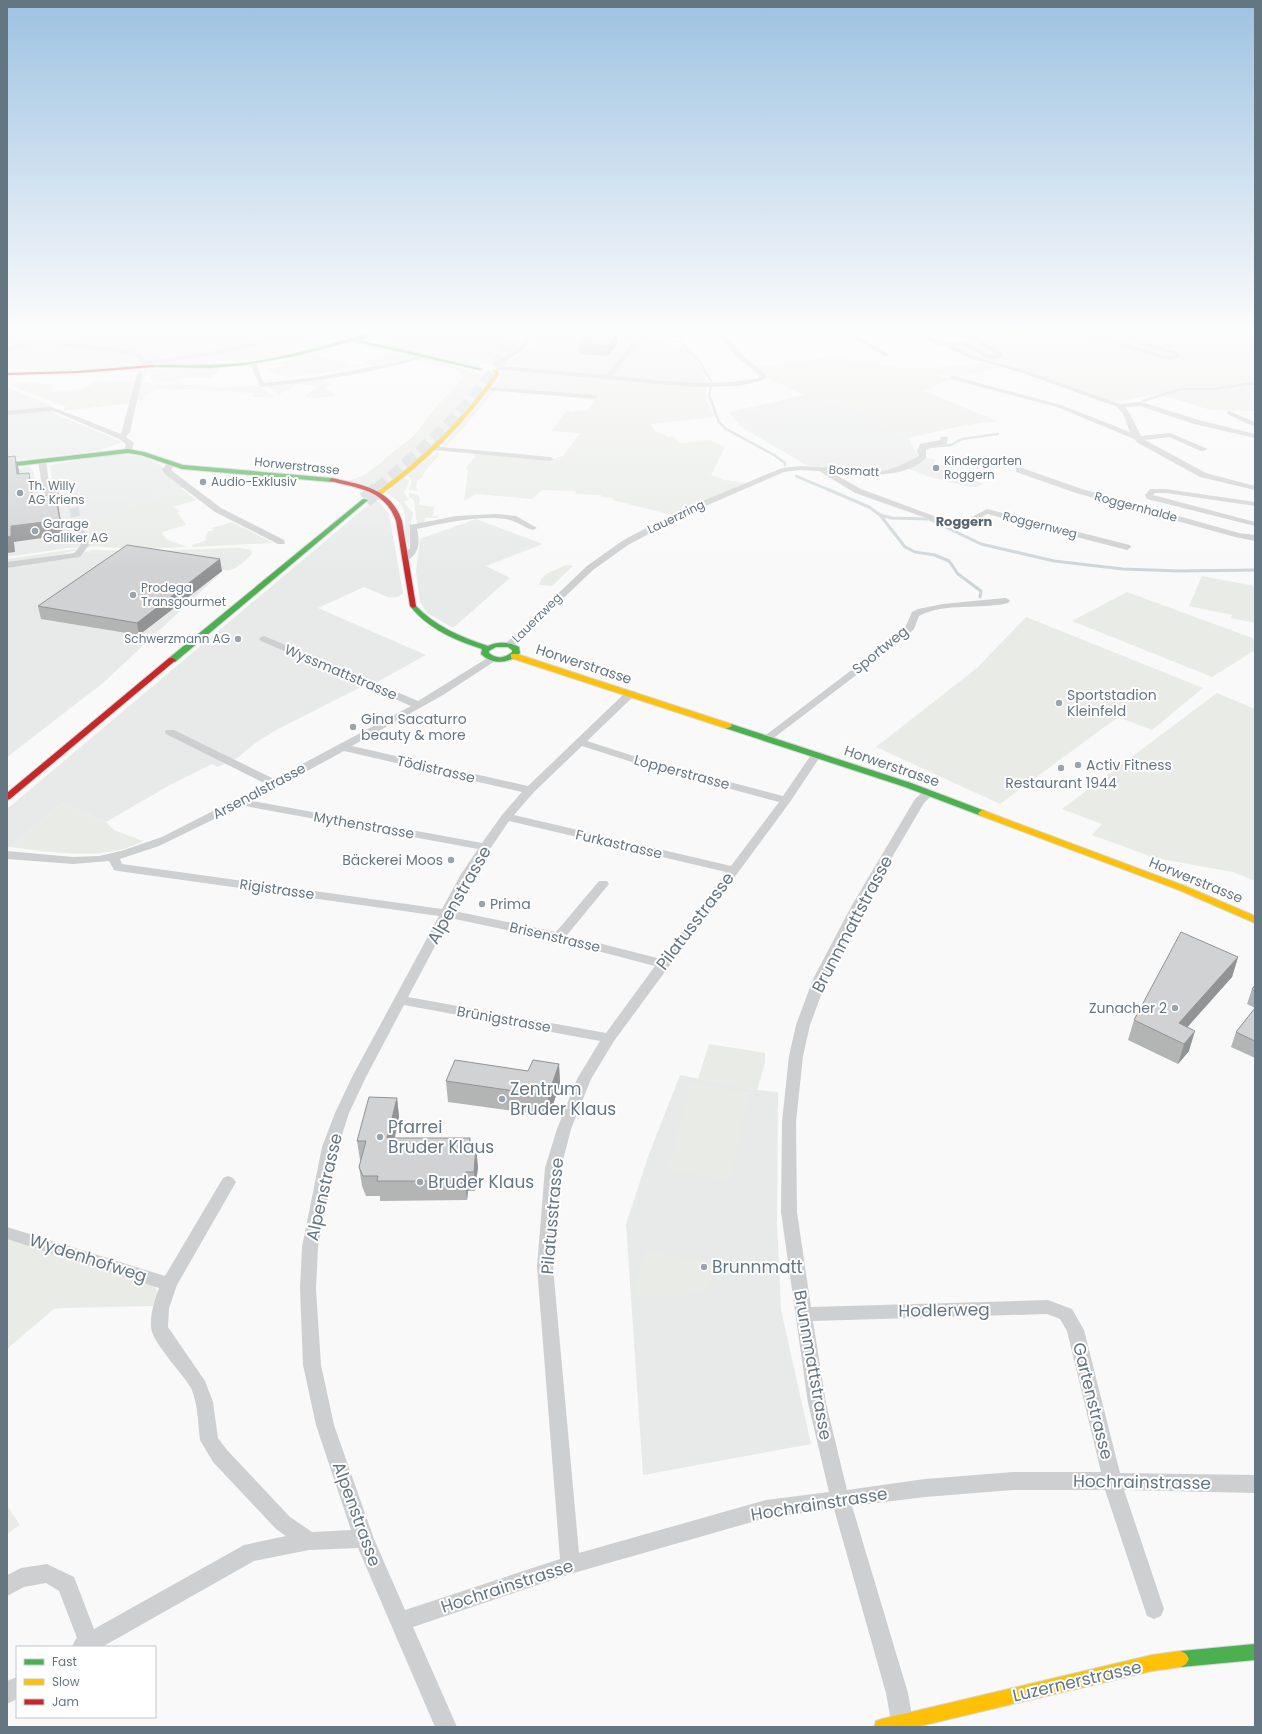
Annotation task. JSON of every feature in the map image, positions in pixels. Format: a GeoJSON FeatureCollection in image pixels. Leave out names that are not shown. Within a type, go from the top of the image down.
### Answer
{"type":"FeatureCollection","features":[{"type":"Feature","properties":{"kind":"main road"},"geometry":{"type":"LineString","coordinates":[[378,494],[404,476],[449,434],[470,410]]}},
{"type":"Feature","properties":{"kind":"main road","name":"Horwerstrasse"},"geometry":{"type":"LineString","coordinates":[[7,465],[128,451],[141,452],[172,464],[196,469],[315,478],[353,485],[378,494],[387,499],[396,509],[413,605],[416,612],[427,620],[463,640],[487,648]]}},
{"type":"Feature","properties":{"kind":"main road"},"geometry":{"type":"LineString","coordinates":[[7,797],[366,500]]}},
{"type":"Feature","properties":{"kind":"main road"},"geometry":{"type":"LineString","coordinates":[[500,644],[509,645],[517,651],[514,656],[502,660],[492,659],[484,654],[487,648],[500,644]]}},
{"type":"Feature","properties":{"kind":"main road","name":"Horwerstrasse"},"geometry":{"type":"LineString","coordinates":[[514,656],[817,754],[928,793],[1182,888],[1255,920]]}},
{"type":"Feature","properties":{"kind":"main road","name":"Luzernerstrasse"},"geometry":{"type":"LineString","coordinates":[[896,1725],[1152,1663],[1193,1657],[1255,1652]]}},
{"type":"Feature","properties":{"kind":"street"},"geometry":{"type":"LineString","coordinates":[[7,413],[40,410]]}},
{"type":"Feature","properties":{"kind":"street"},"geometry":{"type":"LineString","coordinates":[[52,410],[122,437],[130,443],[128,451]]}},
{"type":"Feature","properties":{"kind":"street"},"geometry":{"type":"LineString","coordinates":[[122,437],[126,432],[131,410]]}},
{"type":"Feature","properties":{"kind":"street"},"geometry":{"type":"LineString","coordinates":[[1069,410],[1137,438],[1192,470],[1211,478],[1255,488]]}},
{"type":"Feature","properties":{"kind":"street"},"geometry":{"type":"LineString","coordinates":[[1124,410],[1137,438]]}},
{"type":"Feature","properties":{"kind":"street"},"geometry":{"type":"LineString","coordinates":[[1160,410],[1191,420],[1255,436]]}},
{"type":"Feature","properties":{"kind":"street"},"geometry":{"type":"LineString","coordinates":[[1229,413],[1255,425]]}},
{"type":"Feature","properties":{"kind":"street"},"geometry":{"type":"LineString","coordinates":[[1137,438],[1170,435],[1204,449]]}},
{"type":"Feature","properties":{"kind":"street","name":"Bosmatt"},"geometry":{"type":"LineString","coordinates":[[820,469],[885,473],[892,472],[920,459],[923,456],[921,451],[923,446],[943,442],[944,439]]}},
{"type":"Feature","properties":{"kind":"street"},"geometry":{"type":"LineString","coordinates":[[434,448],[550,458]]}},
{"type":"Feature","properties":{"kind":"street"},"geometry":{"type":"LineString","coordinates":[[42,461],[46,490],[65,498]]}},
{"type":"Feature","properties":{"kind":"street"},"geometry":{"type":"LineString","coordinates":[[172,464],[166,469],[168,472],[210,504],[281,542]]}},
{"type":"Feature","properties":{"kind":"street","name":"Roggernweg"},"geometry":{"type":"LineString","coordinates":[[800,468],[820,469],[858,490],[952,525],[962,525],[987,511],[1127,547]]}},
{"type":"Feature","properties":{"kind":"street","name":"Lauerzring"},"geometry":{"type":"LineString","coordinates":[[564,591],[608,554],[625,543],[672,518],[782,470],[800,468]]}},
{"type":"Feature","properties":{"kind":"street","name":"Roggernhalde"},"geometry":{"type":"LineString","coordinates":[[1019,470],[1091,494],[1238,535],[1255,538]]}},
{"type":"Feature","properties":{"kind":"street"},"geometry":{"type":"LineString","coordinates":[[1255,504],[1166,491],[1153,492],[1149,495],[1154,499],[1255,524]]}},
{"type":"Feature","properties":{"kind":"street"},"geometry":{"type":"LineString","coordinates":[[405,558],[414,551],[415,546],[413,527],[456,518],[497,516],[513,518],[533,528]]}},
{"type":"Feature","properties":{"kind":"street"},"geometry":{"type":"LineString","coordinates":[[7,565],[77,555],[85,545],[77,522]]}},
{"type":"Feature","properties":{"kind":"street","name":"Lauerzweg"},"geometry":{"type":"LineString","coordinates":[[509,645],[564,591]]}},
{"type":"Feature","properties":{"kind":"street","name":"Sportweg"},"geometry":{"type":"LineString","coordinates":[[767,738],[902,636],[909,628],[914,615],[927,609],[946,606],[1005,601]]}},
{"type":"Feature","properties":{"kind":"street","name":"Wyssmattstrasse"},"geometry":{"type":"LineString","coordinates":[[264,639],[418,705]]}},
{"type":"Feature","properties":{"kind":"street","name":"Arsenalstrasse"},"geometry":{"type":"LineString","coordinates":[[7,855],[76,861],[113,857],[152,846],[244,801],[275,784],[418,705],[464,678],[492,659]]}},
{"type":"Feature","properties":{"kind":"street","name":"Alpenstrasse"},"geometry":{"type":"LineString","coordinates":[[446,1727],[364,1539],[325,1425],[312,1365],[308,1289],[310,1247],[318,1200],[330,1147],[342,1113],[359,1077],[467,874],[506,817],[530,790],[631,693]]}},
{"type":"Feature","properties":{"kind":"street"},"geometry":{"type":"LineString","coordinates":[[170,732],[275,784]]}},
{"type":"Feature","properties":{"kind":"street","name":"Lopperstrasse"},"geometry":{"type":"LineString","coordinates":[[579,742],[642,762],[786,800]]}},
{"type":"Feature","properties":{"kind":"street","name":"Tödistrasse"},"geometry":{"type":"LineString","coordinates":[[342,747],[530,790]]}},
{"type":"Feature","properties":{"kind":"street","name":"Pilatusstrasse"},"geometry":{"type":"LineString","coordinates":[[570,1565],[545,1268],[553,1168],[560,1142],[584,1079],[609,1038],[732,870],[786,800],[817,754]]}},
{"type":"Feature","properties":{"kind":"street","name":"Brunnmattstrasse"},"geometry":{"type":"LineString","coordinates":[[896,1725],[897,1693],[840,1498],[817,1403],[789,1212],[789,1122],[796,1056],[804,1025],[820,979],[846,929],[918,801],[928,793]]}},
{"type":"Feature","properties":{"kind":"street","name":"Mythenstrasse"},"geometry":{"type":"LineString","coordinates":[[244,801],[250,804],[485,847]]}},
{"type":"Feature","properties":{"kind":"street","name":"Furkastrasse"},"geometry":{"type":"LineString","coordinates":[[506,817],[732,870]]}},
{"type":"Feature","properties":{"kind":"street","name":"Rigistrasse"},"geometry":{"type":"LineString","coordinates":[[113,857],[118,867],[447,913]]}},
{"type":"Feature","properties":{"kind":"street"},"geometry":{"type":"LineString","coordinates":[[558,937],[604,884]]}},
{"type":"Feature","properties":{"kind":"street","name":"Brisenstrasse"},"geometry":{"type":"LineString","coordinates":[[447,913],[558,937],[663,964]]}},
{"type":"Feature","properties":{"kind":"street","name":"Brünigstrasse"},"geometry":{"type":"LineString","coordinates":[[400,1000],[609,1038]]}},
{"type":"Feature","properties":{"kind":"street"},"geometry":{"type":"LineString","coordinates":[[228,1182],[169,1284],[161,1308],[159,1328],[164,1338],[199,1386],[204,1402],[208,1440],[220,1456],[283,1523],[309,1541]]}},
{"type":"Feature","properties":{"kind":"street","name":"Wydenhofweg"},"geometry":{"type":"LineString","coordinates":[[7,1233],[169,1284]]}},
{"type":"Feature","properties":{"kind":"street","name":"Hodlerweg"},"geometry":{"type":"LineString","coordinates":[[803,1314],[1048,1307],[1066,1314],[1075,1330]]}},
{"type":"Feature","properties":{"kind":"street","name":"Gartenstrasse"},"geometry":{"type":"LineString","coordinates":[[1075,1330],[1112,1481],[1129,1539],[1154,1609]]}},
{"type":"Feature","properties":{"kind":"street","name":"Hochrainstrasse"},"geometry":{"type":"LineString","coordinates":[[399,1622],[570,1565],[766,1509],[840,1498],[941,1486],[1013,1481],[1112,1481],[1255,1484]]}},
{"type":"Feature","properties":{"kind":"street"},"geometry":{"type":"LineString","coordinates":[[7,1586],[21,1578],[47,1573],[67,1584],[86,1645],[251,1552],[309,1541],[364,1539]]}},
{"type":"Feature","properties":{"kind":"street"},"geometry":{"type":"LineString","coordinates":[[7,1693],[16,1688]]}},
{"type":"Feature","properties":{"kind":"shaded area"},"geometry":{"type":"Polygon","coordinates":[[[7,410],[52,410],[51,412],[122,442],[99,451],[7,461],[7,410]]]}},
{"type":"Feature","properties":{"kind":"shaded area"},"geometry":{"type":"Polygon","coordinates":[[[434,410],[466,410],[439,439],[382,487],[368,487],[347,481],[362,476],[380,463],[414,435],[434,410]]]}},
{"type":"Feature","properties":{"kind":"shaded area"},"geometry":{"type":"Polygon","coordinates":[[[474,410],[479,410],[462,430],[443,448],[441,448],[474,410]]]}},
{"type":"Feature","properties":{"kind":"shaded area"},"geometry":{"type":"Polygon","coordinates":[[[711,410],[716,417],[651,424],[655,431],[668,437],[674,436],[678,443],[710,440],[725,447],[711,475],[724,480],[746,483],[672,515],[612,500],[613,498],[601,497],[601,495],[575,494],[576,491],[542,490],[532,499],[477,494],[464,501],[468,472],[466,467],[476,456],[470,455],[477,454],[549,460],[563,456],[580,433],[551,431],[566,411],[711,410]]]}},
{"type":"Feature","properties":{"kind":"shaded area","name":"Roggern"},"geometry":{"type":"Polygon","coordinates":[[[738,410],[861,410],[908,438],[920,459],[930,458],[936,460],[934,462],[983,484],[977,487],[969,487],[930,477],[904,467],[883,472],[824,468],[806,465],[740,426],[729,412],[738,410]]]}},
{"type":"Feature","properties":{"kind":"shaded area"},"geometry":{"type":"Polygon","coordinates":[[[758,410],[774,420],[755,423],[739,412],[758,410]]]}},
{"type":"Feature","properties":{"kind":"shaded area"},"geometry":{"type":"Polygon","coordinates":[[[861,410],[970,410],[997,421],[961,426],[908,438],[861,410]]]}},
{"type":"Feature","properties":{"kind":"shaded area"},"geometry":{"type":"Polygon","coordinates":[[[1211,410],[1255,410],[1255,411],[1211,410]]]}},
{"type":"Feature","properties":{"kind":"shaded area"},"geometry":{"type":"Polygon","coordinates":[[[438,451],[439,453],[436,459],[426,470],[423,477],[417,481],[416,488],[418,490],[415,491],[409,489],[412,481],[407,475],[438,451]]]}},
{"type":"Feature","properties":{"kind":"shaded area"},"geometry":{"type":"Polygon","coordinates":[[[117,454],[140,456],[157,463],[187,486],[83,522],[91,547],[68,548],[7,557],[7,469],[30,467],[33,470],[36,484],[52,484],[50,465],[117,454]]]}},
{"type":"Feature","properties":{"kind":"shaded area"},"geometry":{"type":"Polygon","coordinates":[[[404,478],[409,480],[404,493],[409,500],[403,501],[413,513],[409,550],[405,533],[405,515],[403,507],[386,493],[404,478]]]}},
{"type":"Feature","properties":{"kind":"shaded area"},"geometry":{"type":"Polygon","coordinates":[[[181,488],[196,500],[173,507],[180,511],[178,513],[186,525],[162,532],[162,534],[168,540],[187,547],[134,549],[90,546],[83,522],[181,488]]]}},
{"type":"Feature","properties":{"kind":"shaded area"},"geometry":{"type":"Polygon","coordinates":[[[409,493],[418,495],[420,498],[419,505],[434,507],[433,516],[438,516],[438,518],[425,518],[424,523],[417,524],[414,500],[409,497],[409,493]]]}},
{"type":"Feature","properties":{"kind":"shaded area"},"geometry":{"type":"Polygon","coordinates":[[[374,500],[379,502],[389,514],[403,593],[398,597],[390,598],[364,587],[318,608],[426,655],[375,683],[363,686],[280,728],[258,741],[237,758],[218,767],[212,764],[170,785],[106,822],[62,803],[10,847],[7,847],[7,809],[374,500]]]}},
{"type":"Feature","properties":{"kind":"shaded area"},"geometry":{"type":"Polygon","coordinates":[[[476,519],[543,544],[486,566],[510,578],[453,628],[427,613],[420,602],[416,571],[420,539],[476,519]]]}},
{"type":"Feature","properties":{"kind":"shaded area"},"geometry":{"type":"Polygon","coordinates":[[[232,522],[273,543],[192,547],[192,545],[207,539],[205,538],[208,531],[212,531],[214,529],[211,529],[212,528],[232,522]]]}},
{"type":"Feature","properties":{"kind":"shaded area"},"geometry":{"type":"Polygon","coordinates":[[[240,548],[251,550],[252,554],[231,570],[224,570],[247,551],[131,555],[88,552],[91,550],[129,551],[240,548]]]}},
{"type":"Feature","properties":{"kind":"shaded area"},"geometry":{"type":"Polygon","coordinates":[[[74,549],[76,550],[62,554],[7,563],[7,559],[74,549]]]}},
{"type":"Feature","properties":{"kind":"shaded area"},"geometry":{"type":"Polygon","coordinates":[[[89,550],[88,552],[131,555],[247,551],[224,570],[103,683],[7,757],[7,568],[74,558],[89,550]]]}},
{"type":"Feature","properties":{"kind":"shaded area"},"geometry":{"type":"Polygon","coordinates":[[[566,565],[573,566],[552,586],[539,585],[543,577],[566,565]]]}},
{"type":"Feature","properties":{"kind":"shaded area"},"geometry":{"type":"Polygon","coordinates":[[[1202,576],[1255,586],[1255,623],[1231,618],[1232,615],[1189,606],[1202,576]]]}},
{"type":"Feature","properties":{"kind":"shaded area"},"geometry":{"type":"Polygon","coordinates":[[[1127,592],[1255,639],[1255,650],[1212,677],[1072,621],[1127,592]]]}},
{"type":"Feature","properties":{"kind":"shaded area","name":"Sportstadion Kleinfeld"},"geometry":{"type":"Polygon","coordinates":[[[1026,617],[1203,688],[1152,730],[1118,717],[1000,804],[876,747],[977,668],[1026,617]]]}},
{"type":"Feature","properties":{"kind":"shaded area","name":"Sportstadion Kleinfeld"},"geometry":{"type":"Polygon","coordinates":[[[1217,693],[1255,709],[1255,881],[1233,872],[1155,858],[1092,835],[1102,824],[1062,809],[1217,693]]]}},
{"type":"Feature","properties":{"kind":"shaded area"},"geometry":{"type":"Polygon","coordinates":[[[62,803],[106,822],[114,830],[143,841],[112,852],[78,854],[10,847],[62,803]]]}},
{"type":"Feature","properties":{"kind":"shaded area"},"geometry":{"type":"Polygon","coordinates":[[[709,1044],[765,1053],[765,1063],[757,1090],[698,1079],[709,1044]]]}},
{"type":"Feature","properties":{"kind":"shaded area","name":"Brunnmatt"},"geometry":{"type":"Polygon","coordinates":[[[680,1075],[757,1090],[778,1092],[777,1223],[781,1310],[811,1444],[643,1475],[626,1224],[649,1154],[680,1075]]]}},
{"type":"Feature","properties":{"kind":"shaded area"},"geometry":{"type":"Polygon","coordinates":[[[691,1083],[750,1092],[730,1181],[667,1170],[691,1083]]]}},
{"type":"Feature","properties":{"kind":"shaded area"},"geometry":{"type":"Polygon","coordinates":[[[7,1237],[154,1284],[157,1292],[155,1304],[153,1306],[54,1309],[7,1349],[7,1237]]]}},
{"type":"Feature","properties":{"kind":"shaded area"},"geometry":{"type":"Polygon","coordinates":[[[645,1250],[713,1263],[710,1284],[705,1290],[686,1295],[662,1296],[633,1294],[645,1250]]]}},
{"type":"Feature","properties":{"kind":"shaded area"},"geometry":{"type":"Polygon","coordinates":[[[7,1506],[20,1525],[7,1534],[7,1506]]]}},
{"type":"Feature","properties":{"kind":"building"},"geometry":{"type":"Polygon","coordinates":[[[15,456],[17,474],[29,473],[32,497],[55,494],[60,520],[11,526],[11,536],[7,537],[7,457],[15,456]]]}},
{"type":"Feature","properties":{"kind":"building","name":"Prodega Transgourmet"},"geometry":{"type":"Polygon","coordinates":[[[127,545],[220,559],[137,623],[38,606],[127,545]]]}},
{"type":"Feature","properties":{"kind":"building","name":"Zunacher 2"},"geometry":{"type":"Polygon","coordinates":[[[1181,932],[1238,957],[1179,1023],[1195,1031],[1184,1044],[1134,1020],[1181,932]]]}},
{"type":"Feature","properties":{"kind":"building"},"geometry":{"type":"Polygon","coordinates":[[[1255,1008],[1255,1041],[1236,1032],[1255,1008]]]}},
{"type":"Feature","properties":{"kind":"building"},"geometry":{"type":"Polygon","coordinates":[[[455,1060],[528,1071],[533,1060],[559,1064],[548,1096],[446,1081],[455,1060]]]}},
{"type":"Feature","properties":{"kind":"building"},"geometry":{"type":"Polygon","coordinates":[[[369,1097],[397,1098],[387,1138],[470,1138],[469,1147],[476,1147],[474,1172],[466,1172],[465,1181],[377,1181],[378,1176],[363,1176],[359,1167],[366,1141],[357,1141],[369,1097]]]}},
{"type":"Feature","properties":{"kind":"waterway"},"geometry":{"type":"LineString","coordinates":[[715,410],[719,422],[726,429],[774,455],[785,463],[785,465]]}},
{"type":"Feature","properties":{"kind":"waterway"},"geometry":{"type":"LineString","coordinates":[[923,451],[929,447],[951,445],[962,439],[998,434]]}},
{"type":"Feature","properties":{"kind":"waterway"},"geometry":{"type":"LineString","coordinates":[[796,476],[829,490]]}},
{"type":"Feature","properties":{"kind":"waterway"},"geometry":{"type":"LineString","coordinates":[[827,489],[869,507],[880,515]]}},
{"type":"Feature","properties":{"kind":"waterway"},"geometry":{"type":"LineString","coordinates":[[880,515],[892,518],[929,519],[981,544],[1054,561],[1123,569],[1179,571],[1255,570]]}},
{"type":"Feature","properties":{"kind":"waterway"},"geometry":{"type":"LineString","coordinates":[[880,515],[905,547],[915,552],[935,555],[949,561],[958,574],[981,591],[980,597]]}},
{"type":"Feature","properties":{"kind":"tunnel"},"geometry":{"type":"LineString","coordinates":[[377,490],[437,437],[462,410]]}},
{"type":"Feature","properties":{"kind":"tunnel"},"geometry":{"type":"LineString","coordinates":[[365,500],[378,489]]}},
{"type":"Feature","properties":{"kind":"tunnel"},"geometry":{"type":"LineString","coordinates":[[65,498],[73,505],[77,522]]}},
{"type":"Feature","properties":{"kind":"traffic: fast"},"geometry":{"type":"LineString","coordinates":[[7,465],[128,451],[142,453],[182,467],[332,480]]}},
{"type":"Feature","properties":{"kind":"traffic: fast"},"geometry":{"type":"LineString","coordinates":[[172,660],[365,500]]}},
{"type":"Feature","properties":{"kind":"traffic: fast"},"geometry":{"type":"LineString","coordinates":[[413,606],[420,614],[437,627],[456,637],[487,648]]}},
{"type":"Feature","properties":{"kind":"traffic: fast"},"geometry":{"type":"LineString","coordinates":[[495,645],[509,645],[516,649],[516,653],[509,658],[496,660],[485,654],[485,650],[495,645]]}},
{"type":"Feature","properties":{"kind":"traffic: fast"},"geometry":{"type":"LineString","coordinates":[[728,726],[908,785],[982,813]]}},
{"type":"Feature","properties":{"kind":"traffic: fast"},"geometry":{"type":"LineString","coordinates":[[1181,1659],[1255,1652]]}},
{"type":"Feature","properties":{"kind":"traffic: slow"},"geometry":{"type":"LineString","coordinates":[[378,494],[428,454],[471,410]]}},
{"type":"Feature","properties":{"kind":"traffic: slow"},"geometry":{"type":"LineString","coordinates":[[514,656],[728,726]]}},
{"type":"Feature","properties":{"kind":"traffic: slow"},"geometry":{"type":"LineString","coordinates":[[982,813],[1182,888],[1255,920]]}},
{"type":"Feature","properties":{"kind":"traffic: slow"},"geometry":{"type":"LineString","coordinates":[[882,1727],[1152,1663],[1181,1659]]}},
{"type":"Feature","properties":{"kind":"traffic: jam"},"geometry":{"type":"LineString","coordinates":[[332,480],[363,487],[373,491],[390,502],[399,521],[413,606]]}},
{"type":"Feature","properties":{"kind":"traffic: jam"},"geometry":{"type":"LineString","coordinates":[[7,797],[172,660]]}},
{"type":"Feature","properties":{"kind":"place","name":"Kindergarten Roggern"},"geometry":{"type":"Point","coordinates":[936,468]}},
{"type":"Feature","properties":{"kind":"place","name":"Audio-Exklusiv"},"geometry":{"type":"Point","coordinates":[203,482]}},
{"type":"Feature","properties":{"kind":"place","name":"Th. Willy AG Kriens"},"geometry":{"type":"Point","coordinates":[20,493]}},
{"type":"Feature","properties":{"kind":"place","name":"Garage Galliker AG"},"geometry":{"type":"Point","coordinates":[35,531]}},
{"type":"Feature","properties":{"kind":"place","name":"Prodega Transgourmet"},"geometry":{"type":"Point","coordinates":[133,595]}},
{"type":"Feature","properties":{"kind":"place","name":"Schwerzmann AG"},"geometry":{"type":"Point","coordinates":[238,639]}},
{"type":"Feature","properties":{"kind":"place","name":"Sportstadion Kleinfeld"},"geometry":{"type":"Point","coordinates":[1059,703]}},
{"type":"Feature","properties":{"kind":"place","name":"Gina Sacaturro beauty & more"},"geometry":{"type":"Point","coordinates":[353,727]}},
{"type":"Feature","properties":{"kind":"place","name":"Activ Fitness"},"geometry":{"type":"Point","coordinates":[1078,765]}},
{"type":"Feature","properties":{"kind":"place","name":"Restaurant 1944"},"geometry":{"type":"Point","coordinates":[1061,768]}},
{"type":"Feature","properties":{"kind":"place","name":"Bäckerei Moos"},"geometry":{"type":"Point","coordinates":[451,860]}},
{"type":"Feature","properties":{"kind":"place","name":"Prima"},"geometry":{"type":"Point","coordinates":[482,904]}},
{"type":"Feature","properties":{"kind":"place","name":"Zunacher 2"},"geometry":{"type":"Point","coordinates":[1175,1008]}},
{"type":"Feature","properties":{"kind":"place","name":"Zentrum Bruder Klaus"},"geometry":{"type":"Point","coordinates":[502,1099]}},
{"type":"Feature","properties":{"kind":"place","name":"Pfarrei Bruder Klaus"},"geometry":{"type":"Point","coordinates":[380,1137]}},
{"type":"Feature","properties":{"kind":"place","name":"Bruder Klaus"},"geometry":{"type":"Point","coordinates":[420,1182]}},
{"type":"Feature","properties":{"kind":"place","name":"Brunnmatt"},"geometry":{"type":"Point","coordinates":[704,1267]}},
{"type":"Feature","properties":{"kind":"district","name":"Roggern"},"geometry":{"type":"Point","coordinates":[964,521]}}]}
